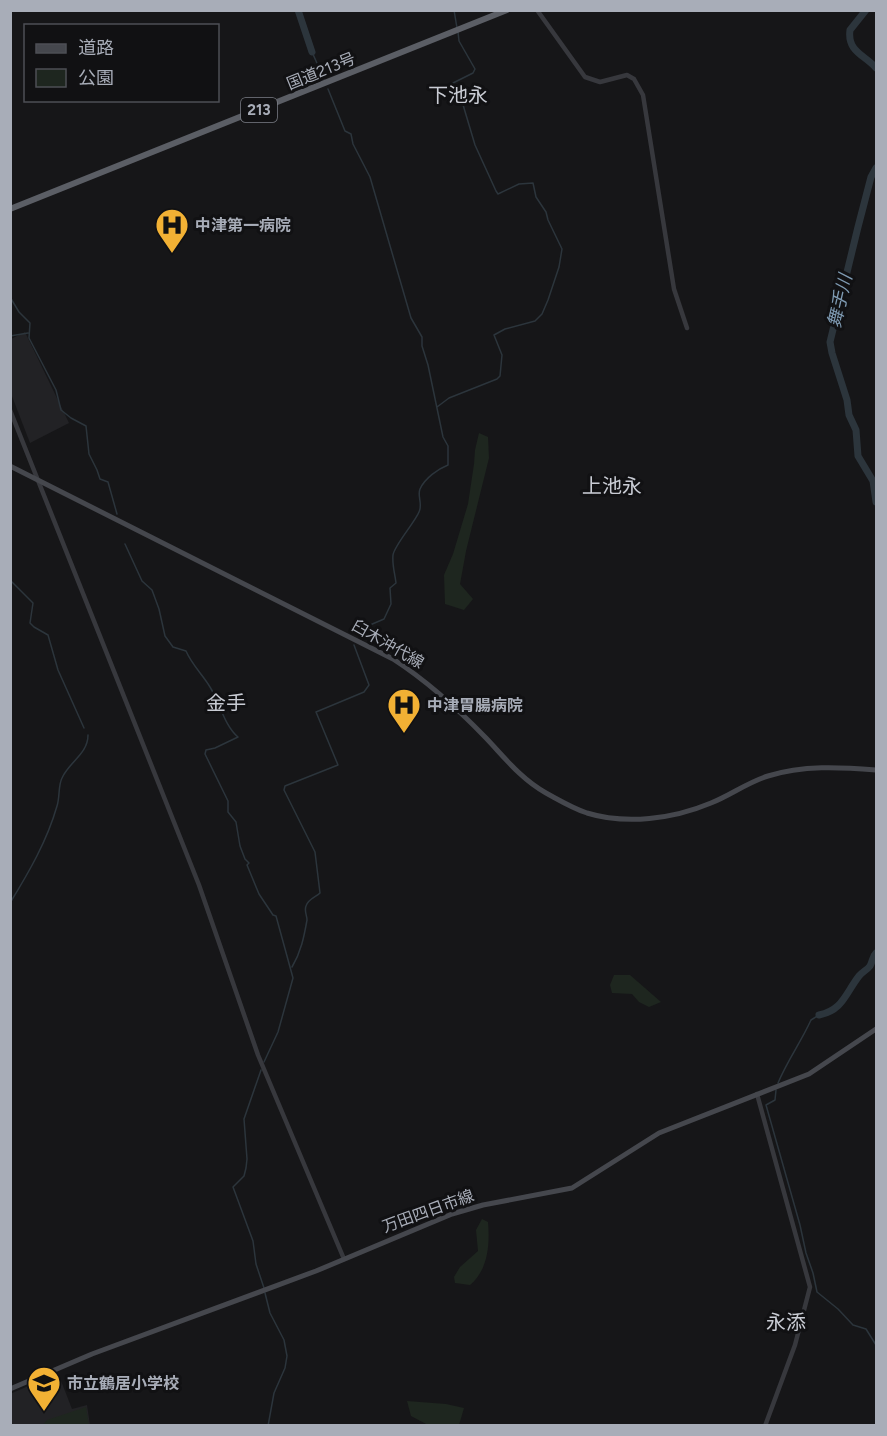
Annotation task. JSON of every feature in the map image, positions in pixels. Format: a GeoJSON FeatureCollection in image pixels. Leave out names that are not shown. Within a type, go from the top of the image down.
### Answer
{"type":"FeatureCollection","features":[{"type":"Feature","properties":{"kind":"highway","name":"国道213号"},"geometry":{"type":"LineString","coordinates":[[10,209],[507,10]]}},
{"type":"Feature","properties":{"kind":"main road","name":"臼木沖代線"},"geometry":{"type":"LineString","coordinates":[[10,466],[393,659],[422,679],[459,712],[524,778],[547,794],[583,811],[610,817],[657,818],[705,806],[757,780],[784,772],[827,768],[876,770]]}},
{"type":"Feature","properties":{"kind":"main road","name":"万田四日市線"},"geometry":{"type":"LineString","coordinates":[[10,1389],[92,1354],[460,1212],[483,1205],[572,1188],[650,1138],[809,1074],[876,1029]]}},
{"type":"Feature","properties":{"kind":"street"},"geometry":{"type":"LineString","coordinates":[[537,10],[585,77],[600,82],[627,75],[634,79],[643,95],[674,289],[687,328]]}},
{"type":"Feature","properties":{"kind":"street"},"geometry":{"type":"LineString","coordinates":[[10,410],[199,885],[258,1054],[344,1258]]}},
{"type":"Feature","properties":{"kind":"street"},"geometry":{"type":"LineString","coordinates":[[757,1094],[810,1287],[800,1329],[765,1425]]}},
{"type":"Feature","properties":{"kind":"shaded area"},"geometry":{"type":"Polygon","coordinates":[[[25,332],[69,423],[30,443],[10,391],[11,339],[25,332]]]}},
{"type":"Feature","properties":{"kind":"shaded area"},"geometry":{"type":"Polygon","coordinates":[[[58,1373],[72,1409],[87,1405],[90,1425],[11,1425],[10,1394],[58,1373]]]}},
{"type":"Feature","properties":{"kind":"green space"},"geometry":{"type":"Polygon","coordinates":[[[479,433],[488,437],[489,458],[460,584],[473,599],[464,610],[445,604],[444,575],[453,554],[468,504],[479,433]]]}},
{"type":"Feature","properties":{"kind":"green space"},"geometry":{"type":"Polygon","coordinates":[[[614,975],[630,975],[661,1002],[649,1007],[639,1002],[632,994],[612,993],[610,985],[614,975]]]}},
{"type":"Feature","properties":{"kind":"green space"},"geometry":{"type":"Polygon","coordinates":[[[482,1219],[488,1222],[489,1231],[484,1265],[470,1285],[455,1283],[454,1277],[460,1267],[478,1251],[476,1230],[482,1219]]]}},
{"type":"Feature","properties":{"kind":"green space"},"geometry":{"type":"Polygon","coordinates":[[[407,1401],[464,1408],[459,1425],[428,1425],[411,1416],[407,1401]]]}},
{"type":"Feature","properties":{"kind":"green space"},"geometry":{"type":"Polygon","coordinates":[[[86,1407],[89,1425],[43,1425],[47,1420],[86,1407]]]}},
{"type":"Feature","properties":{"kind":"waterway"},"geometry":{"type":"LineString","coordinates":[[298,10],[312,52]]}},
{"type":"Feature","properties":{"kind":"waterway"},"geometry":{"type":"LineString","coordinates":[[454,10],[457,28]]}},
{"type":"Feature","properties":{"kind":"waterway","name":"舞手川"},"geometry":{"type":"LineString","coordinates":[[866,10],[850,30],[851,43],[876,68]]}},
{"type":"Feature","properties":{"kind":"waterway"},"geometry":{"type":"LineString","coordinates":[[437,407],[449,398],[500,376],[502,355],[494,335],[505,329],[535,321],[542,314],[559,267],[562,249],[546,212],[536,197],[533,183],[519,184],[498,194],[496,191],[475,145],[461,98],[453,83],[473,73],[475,69],[459,41],[458,32]]}},
{"type":"Feature","properties":{"kind":"waterway"},"geometry":{"type":"LineString","coordinates":[[312,52],[324,79]]}},
{"type":"Feature","properties":{"kind":"waterway"},"geometry":{"type":"LineString","coordinates":[[328,89],[345,131],[351,134],[353,144],[370,177],[411,318],[422,337],[422,346],[443,437],[448,446],[448,465],[432,474],[422,485],[419,492],[419,512],[394,551],[396,583],[390,588],[391,604],[384,619],[356,631]]}},
{"type":"Feature","properties":{"kind":"waterway","name":"舞手川"},"geometry":{"type":"LineString","coordinates":[[876,168],[871,177],[830,342],[847,400],[849,415],[856,430],[858,456],[873,481],[876,502]]}},
{"type":"Feature","properties":{"kind":"waterway"},"geometry":{"type":"LineString","coordinates":[[10,297],[19,312],[30,323],[29,338],[56,390],[61,410],[86,426],[89,454],[100,479],[108,482],[117,514]]}},
{"type":"Feature","properties":{"kind":"waterway"},"geometry":{"type":"LineString","coordinates":[[10,336],[28,333]]}},
{"type":"Feature","properties":{"kind":"waterway"},"geometry":{"type":"LineString","coordinates":[[125,544],[142,581],[152,590],[165,636],[173,647],[186,651],[210,687],[229,726],[238,737],[206,750],[205,754],[228,801],[228,812],[236,822],[240,846],[249,863],[247,865],[259,894],[276,916],[293,978],[278,1032],[264,1062]]}},
{"type":"Feature","properties":{"kind":"waterway"},"geometry":{"type":"LineString","coordinates":[[10,580],[33,603],[30,623],[48,635],[58,670],[84,728]]}},
{"type":"Feature","properties":{"kind":"waterway"},"geometry":{"type":"LineString","coordinates":[[292,967],[303,938],[307,920],[306,906],[320,893],[315,852],[284,790],[285,786],[338,765],[316,712],[364,692],[369,685],[354,645]]}},
{"type":"Feature","properties":{"kind":"waterway"},"geometry":{"type":"LineString","coordinates":[[10,903],[31,868],[48,832],[58,803],[62,778],[82,753],[88,735]]}},
{"type":"Feature","properties":{"kind":"waterway","name":"舞手川"},"geometry":{"type":"LineString","coordinates":[[819,1015],[839,1005],[859,976],[870,966],[876,953]]}},
{"type":"Feature","properties":{"kind":"waterway"},"geometry":{"type":"LineString","coordinates":[[778,1083],[811,1020],[819,1015]]}},
{"type":"Feature","properties":{"kind":"waterway"},"geometry":{"type":"LineString","coordinates":[[261,1070],[244,1119],[246,1168],[244,1176],[233,1187],[253,1241],[256,1264],[264,1288]]}},
{"type":"Feature","properties":{"kind":"waterway"},"geometry":{"type":"LineString","coordinates":[[776,1090],[775,1100],[766,1105],[817,1292],[853,1325],[866,1329],[876,1345]]}},
{"type":"Feature","properties":{"kind":"waterway"},"geometry":{"type":"LineString","coordinates":[[265,1293],[270,1313],[284,1340],[287,1356],[285,1368],[274,1393],[268,1426]]}},
{"type":"Feature","properties":{"kind":"place","name":"中津第一病院"},"geometry":{"type":"Point","coordinates":[172,254]}},
{"type":"Feature","properties":{"kind":"place","name":"中津胃腸病院"},"geometry":{"type":"Point","coordinates":[404,734]}},
{"type":"Feature","properties":{"kind":"place","name":"市立鶴居小学校"},"geometry":{"type":"Point","coordinates":[44,1412]}},
{"type":"Feature","properties":{"kind":"district","name":"下池永"},"geometry":{"type":"Point","coordinates":[458,95]}},
{"type":"Feature","properties":{"kind":"district","name":"上池永"},"geometry":{"type":"Point","coordinates":[612,486]}},
{"type":"Feature","properties":{"kind":"district","name":"金手"},"geometry":{"type":"Point","coordinates":[226,703]}},
{"type":"Feature","properties":{"kind":"district","name":"永添"},"geometry":{"type":"Point","coordinates":[786,1322]}}]}
